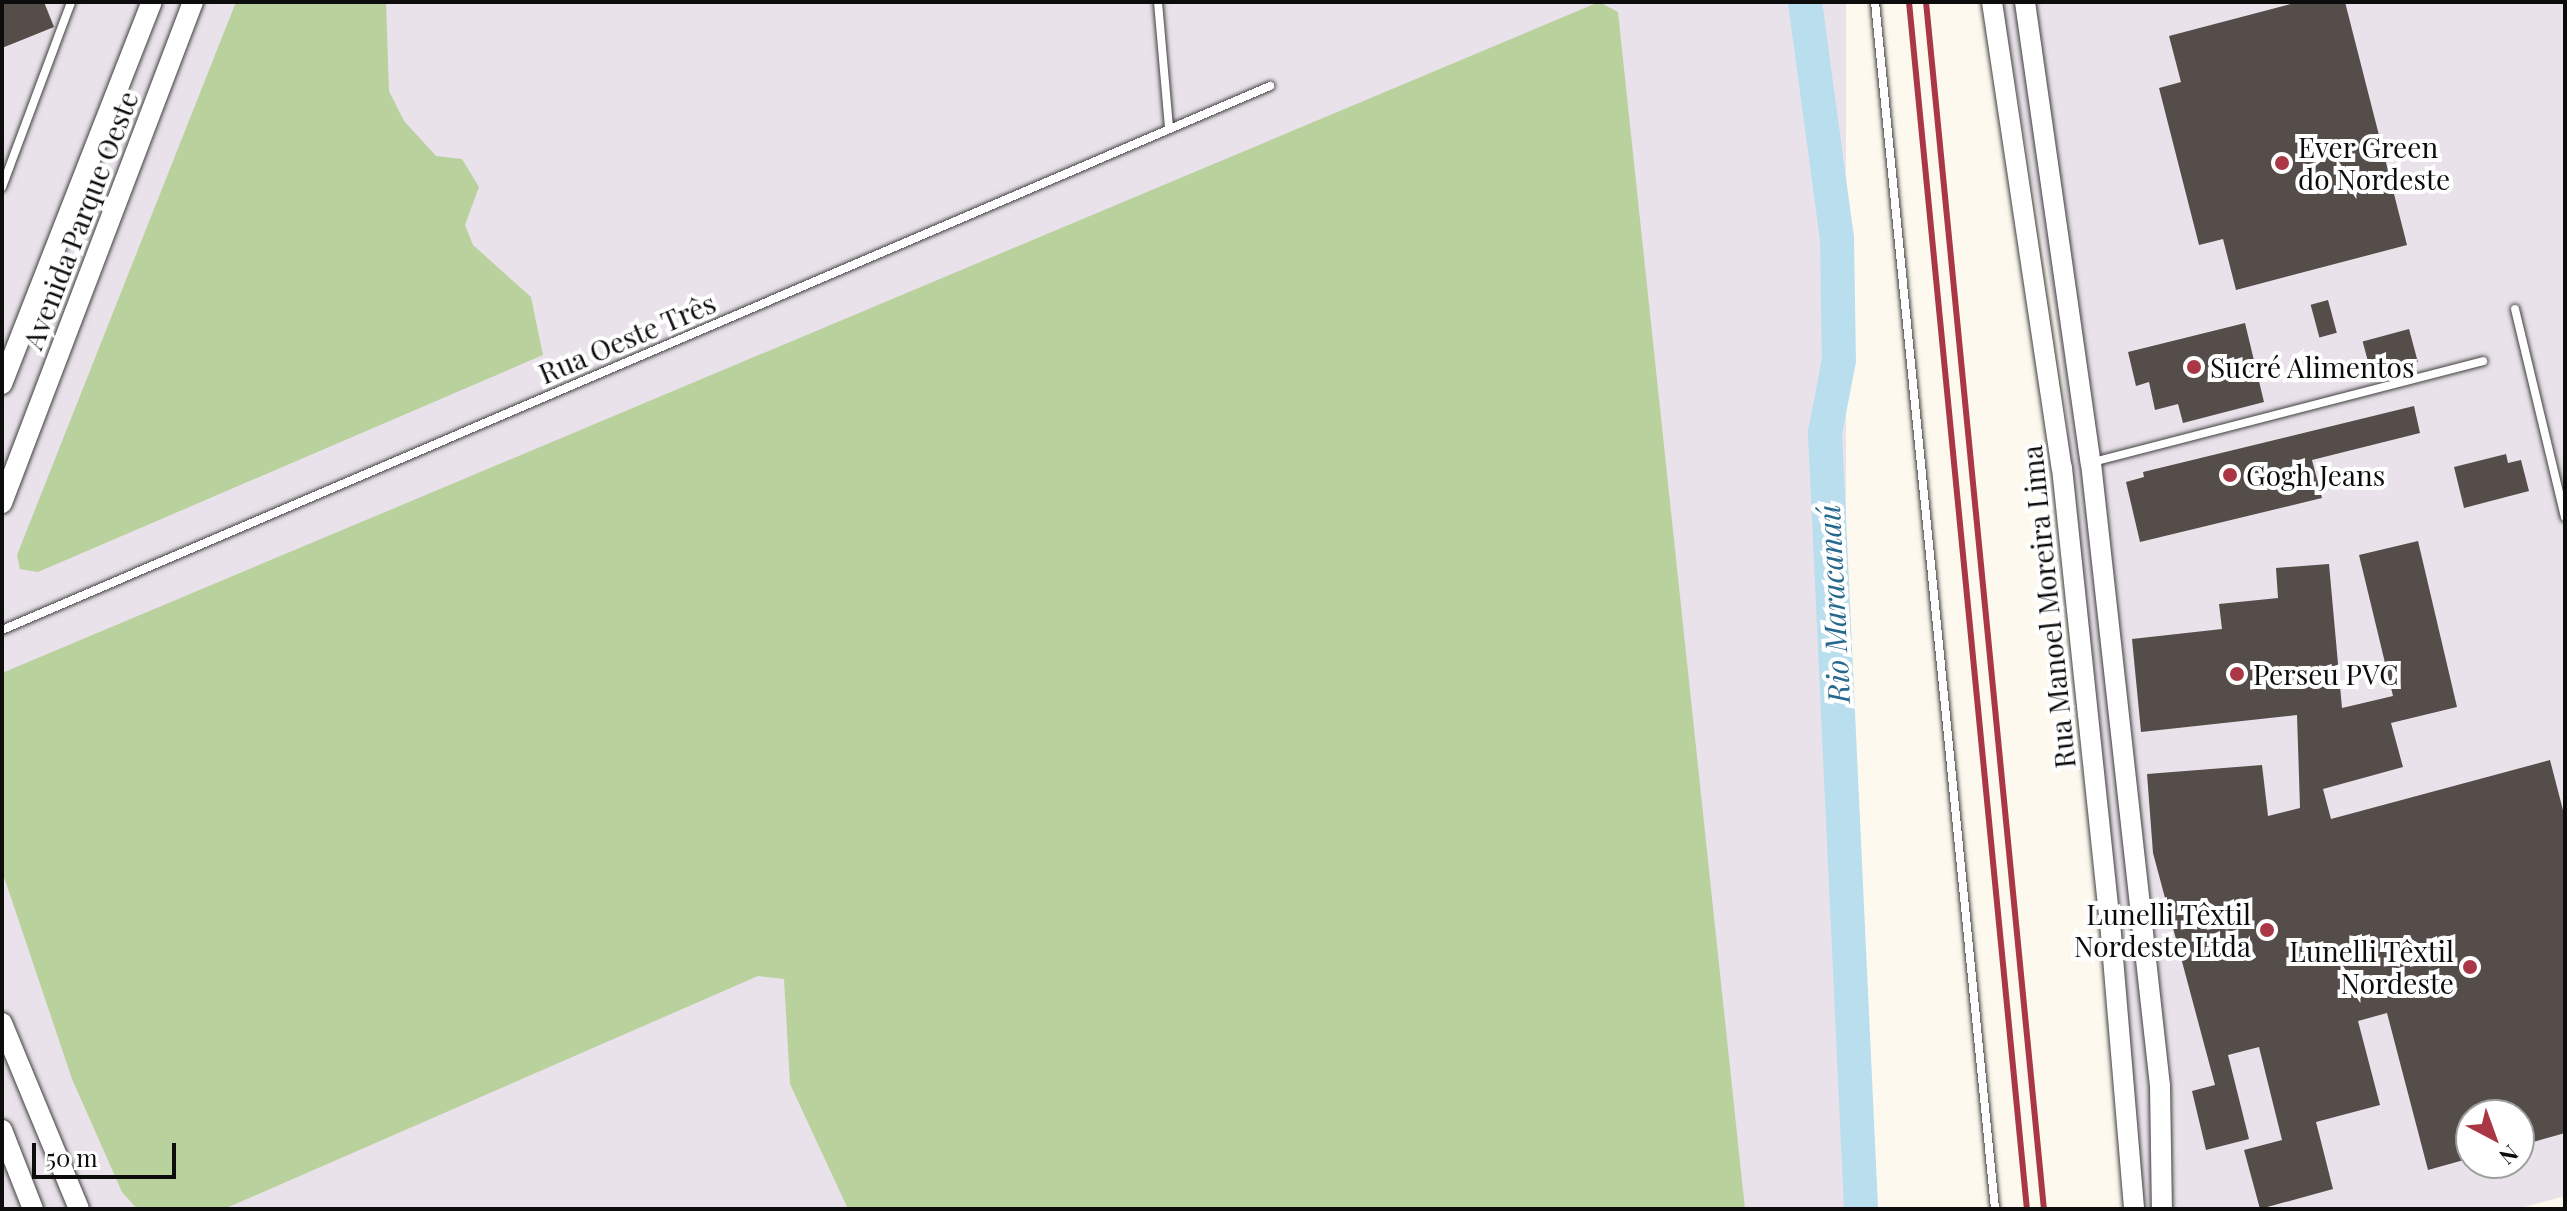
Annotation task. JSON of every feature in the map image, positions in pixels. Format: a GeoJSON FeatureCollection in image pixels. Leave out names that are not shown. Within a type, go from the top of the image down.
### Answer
{"type":"FeatureCollection","features":[{"type":"Feature","properties":{"kind":"street","name":"Avenida Parque Oeste"},"geometry":{"type":"LineString","coordinates":[[2,384],[152,2]]}},
{"type":"Feature","properties":{"kind":"street","name":"Avenida Parque Oeste"},"geometry":{"type":"LineString","coordinates":[[2,503],[193,2]]}},
{"type":"Feature","properties":{"kind":"street","name":"Rua Manoel Moreira Lima"},"geometry":{"type":"LineString","coordinates":[[1992,2],[2062,468],[2126,1090],[2134,1209]]}},
{"type":"Feature","properties":{"kind":"street","name":"Rua Manoel Moreira Lima"},"geometry":{"type":"LineString","coordinates":[[2025,2],[2091,463],[2160,1086],[2162,1209]]}},
{"type":"Feature","properties":{"kind":"street"},"geometry":{"type":"LineString","coordinates":[[2,1023],[79,1209]]}},
{"type":"Feature","properties":{"kind":"street"},"geometry":{"type":"LineString","coordinates":[[2126,1090],[2160,1086]]}},
{"type":"Feature","properties":{"kind":"street"},"geometry":{"type":"LineString","coordinates":[[2,1130],[33,1209]]}},
{"type":"Feature","properties":{"kind":"lane"},"geometry":{"type":"LineString","coordinates":[[2,187],[71,2]]}},
{"type":"Feature","properties":{"kind":"lane"},"geometry":{"type":"LineString","coordinates":[[1158,2],[1169,129]]}},
{"type":"Feature","properties":{"kind":"lane"},"geometry":{"type":"LineString","coordinates":[[1875,2],[1995,1209]]}},
{"type":"Feature","properties":{"kind":"lane","name":"Rua Oeste Três"},"geometry":{"type":"LineString","coordinates":[[2,630],[1270,86]]}},
{"type":"Feature","properties":{"kind":"lane"},"geometry":{"type":"LineString","coordinates":[[2515,309],[2565,517]]}},
{"type":"Feature","properties":{"kind":"lane"},"geometry":{"type":"LineString","coordinates":[[2091,463],[2483,361]]}},
{"type":"Feature","properties":{"kind":"shaded area"},"geometry":{"type":"Polygon","coordinates":[[[2,2],[1846,2],[1846,1209],[2,1209],[2,2]]]}},
{"type":"Feature","properties":{"kind":"shaded area"},"geometry":{"type":"Polygon","coordinates":[[[2002,2],[2565,2],[2565,1196],[2517,1209],[2141,1209],[2059,338],[2002,2]]]}},
{"type":"Feature","properties":{"kind":"green space"},"geometry":{"type":"Polygon","coordinates":[[[236,2],[386,2],[389,91],[404,121],[436,156],[462,159],[479,187],[465,225],[473,245],[531,297],[543,355],[38,572],[20,569],[17,555],[236,2]]]}},
{"type":"Feature","properties":{"kind":"green space"},"geometry":{"type":"Polygon","coordinates":[[[1599,2],[1618,12],[1745,1209],[848,1209],[790,1084],[784,979],[758,976],[224,1209],[137,1209],[122,1192],[72,1079],[2,871],[2,673],[1599,2]]]}},
{"type":"Feature","properties":{"kind":"building"},"geometry":{"type":"Polygon","coordinates":[[[2,2],[44,2],[54,27],[2,48],[2,2]]]}},
{"type":"Feature","properties":{"kind":"building","name":"Ever Green do Nordeste"},"geometry":{"type":"Polygon","coordinates":[[[2298,2],[2345,2],[2407,245],[2236,290],[2223,239],[2199,245],[2159,88],[2181,82],[2169,36],[2298,2]]]}},
{"type":"Feature","properties":{"kind":"building","name":"Sucré Alimentos"},"geometry":{"type":"Polygon","coordinates":[[[2328,300],[2337,333],[2319,338],[2311,305],[2328,300]]]}},
{"type":"Feature","properties":{"kind":"building","name":"Sucré Alimentos"},"geometry":{"type":"Polygon","coordinates":[[[2245,323],[2264,402],[2183,423],[2178,404],[2155,410],[2149,382],[2136,386],[2128,352],[2245,323]]]}},
{"type":"Feature","properties":{"kind":"building","name":"Sucré Alimentos"},"geometry":{"type":"Polygon","coordinates":[[[2409,329],[2418,362],[2371,374],[2363,341],[2409,329]]]}},
{"type":"Feature","properties":{"kind":"building","name":"Gogh Jeans"},"geometry":{"type":"Polygon","coordinates":[[[2414,406],[2420,433],[2312,460],[2322,498],[2140,542],[2126,482],[2144,477],[2143,472],[2414,406]]]}},
{"type":"Feature","properties":{"kind":"building","name":"Gogh Jeans"},"geometry":{"type":"Polygon","coordinates":[[[2506,454],[2508,463],[2521,460],[2529,491],[2464,508],[2454,467],[2506,454]]]}},
{"type":"Feature","properties":{"kind":"building"},"geometry":{"type":"Polygon","coordinates":[[[2418,541],[2457,707],[2391,723],[2403,767],[2323,789],[2331,819],[2550,760],[2565,818],[2565,1133],[2535,1141],[2535,1099],[2455,1099],[2455,1162],[2428,1170],[2387,1013],[2358,1021],[2380,1105],[2316,1122],[2333,1189],[2260,1209],[2244,1150],[2282,1140],[2259,1047],[2228,1055],[2249,1139],[2206,1150],[2192,1091],[2215,1085],[2153,853],[2147,774],[2262,765],[2268,816],[2300,808],[2297,715],[2141,732],[2132,639],[2222,629],[2219,604],[2278,598],[2276,568],[2329,564],[2342,708],[2393,696],[2359,555],[2418,541]]]}},
{"type":"Feature","properties":{"kind":"waterway","name":"Rio Maracanaú"},"geometry":{"type":"LineString","coordinates":[[1805,2],[1837,238],[1839,360],[1825,433],[1861,1209]]}},
{"type":"Feature","properties":{"kind":"railway"},"geometry":{"type":"LineString","coordinates":[[1909,2],[2027,1209]]}},
{"type":"Feature","properties":{"kind":"railway"},"geometry":{"type":"LineString","coordinates":[[1926,2],[2044,1209]]}},
{"type":"Feature","properties":{"kind":"place","name":"Ever Green do Nordeste"},"geometry":{"type":"Point","coordinates":[2282,163]}},
{"type":"Feature","properties":{"kind":"place","name":"Sucré Alimentos"},"geometry":{"type":"Point","coordinates":[2194,367]}},
{"type":"Feature","properties":{"kind":"place","name":"Gogh Jeans"},"geometry":{"type":"Point","coordinates":[2230,475]}},
{"type":"Feature","properties":{"kind":"place","name":"Perseu PVC"},"geometry":{"type":"Point","coordinates":[2237,674]}},
{"type":"Feature","properties":{"kind":"place","name":"Lunelli Têxtil Nordeste Ltda"},"geometry":{"type":"Point","coordinates":[2267,930]}},
{"type":"Feature","properties":{"kind":"place","name":"Lunelli Têxtil Nordeste"},"geometry":{"type":"Point","coordinates":[2470,967]}}]}
